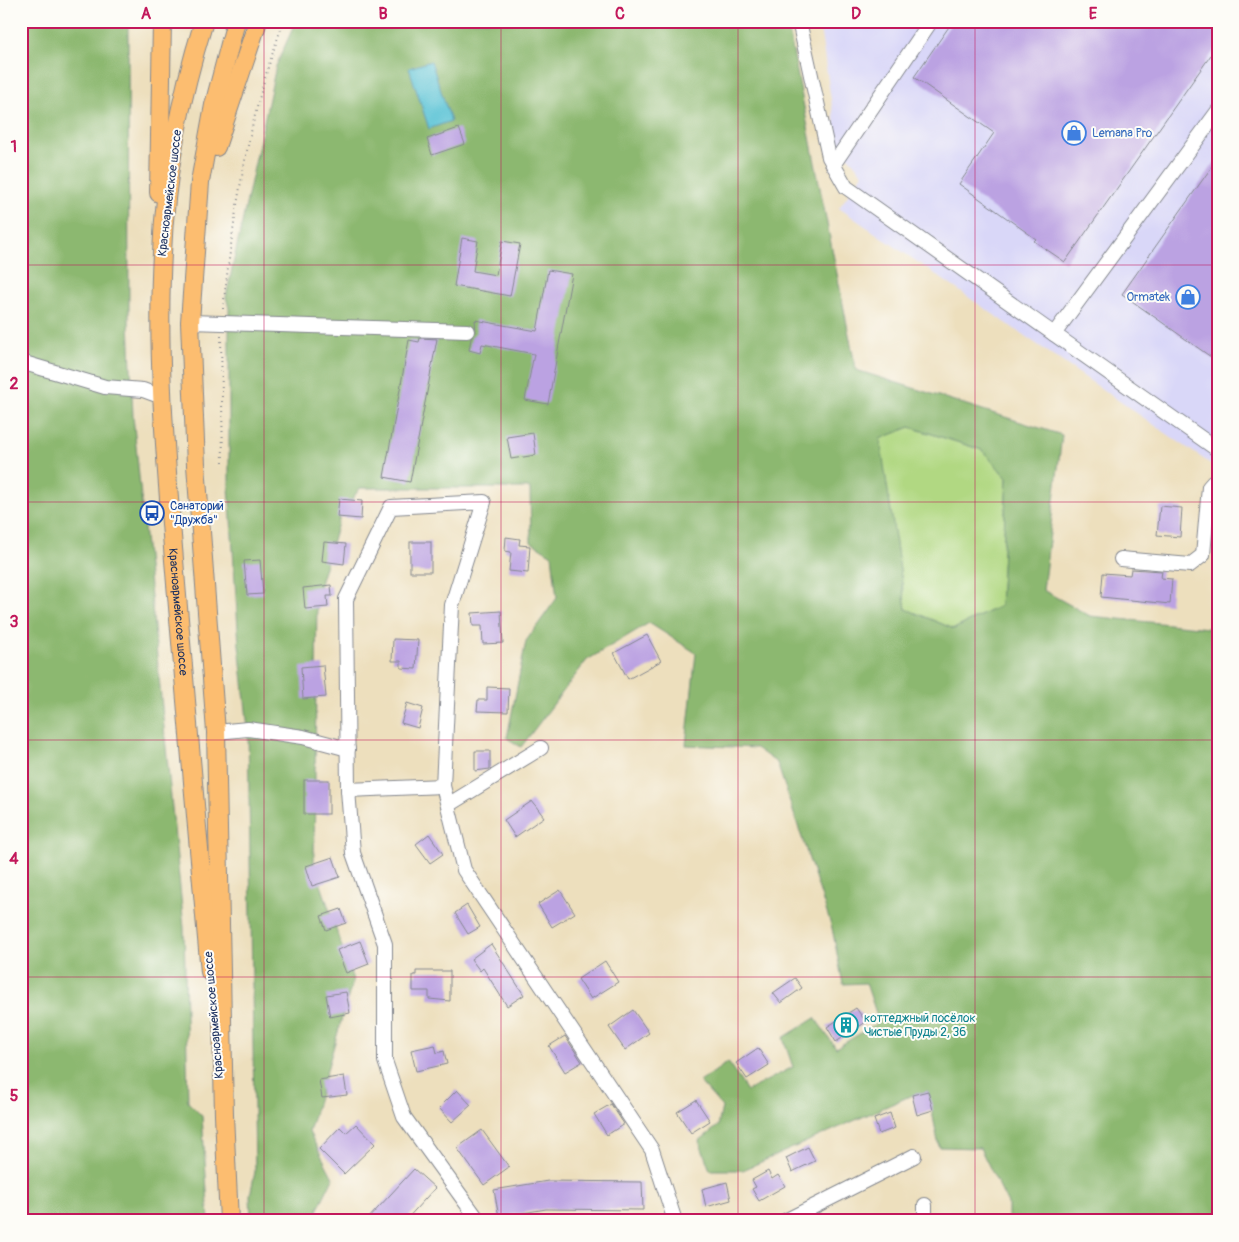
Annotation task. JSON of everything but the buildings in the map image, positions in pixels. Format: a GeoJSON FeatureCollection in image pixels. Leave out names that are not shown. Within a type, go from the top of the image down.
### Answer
{"type":"FeatureCollection","features":[{"type":"Feature","properties":{"kind":"main road"},"geometry":{"type":"LineString","coordinates":[[162,21],[159,146],[162,253]]}},
{"type":"Feature","properties":{"kind":"main road","name":"Красноармейское шоссе"},"geometry":{"type":"LineString","coordinates":[[204,21],[179,120],[168,189],[162,253],[162,397],[191,766],[224,1115]]}},
{"type":"Feature","properties":{"kind":"main road","name":"Красноармейское шоссе"},"geometry":{"type":"LineString","coordinates":[[229,1221],[224,1115],[216,732],[196,465],[190,322],[194,243],[200,182],[214,105],[236,21]]}},
{"type":"Feature","properties":{"kind":"main road"},"geometry":{"type":"LineString","coordinates":[[194,243],[216,148],[258,21]]}},
{"type":"Feature","properties":{"kind":"street"},"geometry":{"type":"LineString","coordinates":[[799,21],[833,164],[846,187],[1218,450]]}},
{"type":"Feature","properties":{"kind":"street"},"geometry":{"type":"LineString","coordinates":[[833,164],[931,21]]}},
{"type":"Feature","properties":{"kind":"street"},"geometry":{"type":"LineString","coordinates":[[1054,334],[1218,111]]}},
{"type":"Feature","properties":{"kind":"street"},"geometry":{"type":"LineString","coordinates":[[190,322],[467,331]]}},
{"type":"Feature","properties":{"kind":"street"},"geometry":{"type":"LineString","coordinates":[[21,362],[105,387],[143,390],[162,397]]}},
{"type":"Feature","properties":{"kind":"street"},"geometry":{"type":"LineString","coordinates":[[1121,559],[1190,566],[1203,555],[1209,487],[1218,477]]}},
{"type":"Feature","properties":{"kind":"street"},"geometry":{"type":"LineString","coordinates":[[478,1221],[404,1117],[385,1062],[385,944],[353,853],[348,790],[346,599],[391,508],[484,502],[452,605],[443,786],[464,870],[652,1150],[675,1221]]}},
{"type":"Feature","properties":{"kind":"street"},"geometry":{"type":"LineString","coordinates":[[216,732],[248,729],[303,737],[348,749]]}},
{"type":"Feature","properties":{"kind":"street"},"geometry":{"type":"LineString","coordinates":[[448,805],[541,748]]}},
{"type":"Feature","properties":{"kind":"street"},"geometry":{"type":"LineString","coordinates":[[348,790],[443,786]]}},
{"type":"Feature","properties":{"kind":"street"},"geometry":{"type":"LineString","coordinates":[[785,1221],[914,1156]]}},
{"type":"Feature","properties":{"kind":"street"},"geometry":{"type":"LineString","coordinates":[[925,1205],[925,1221]]}},
{"type":"Feature","properties":{"kind":"path"},"geometry":{"type":"LineString","coordinates":[[223,464],[221,322],[233,221],[254,124],[276,42],[284,21]]}},
{"type":"Feature","properties":{"kind":"shaded area"},"geometry":{"type":"Polygon","coordinates":[[[819,21],[1218,21],[1218,469],[839,208],[863,174],[838,145],[819,21]]]}},
{"type":"Feature","properties":{"kind":"green space"},"geometry":{"type":"Polygon","coordinates":[[[21,21],[128,21],[129,321],[133,416],[184,928],[188,1102],[202,1116],[209,1221],[21,1221],[21,21]]]}},
{"type":"Feature","properties":{"kind":"green space"},"geometry":{"type":"Polygon","coordinates":[[[296,21],[787,21],[856,370],[1062,435],[1043,590],[1090,616],[1218,629],[1218,1221],[1008,1221],[1008,1204],[980,1148],[939,1147],[928,1091],[912,1095],[743,1170],[710,1170],[699,1141],[718,1126],[722,1107],[700,1082],[728,1062],[747,1091],[793,1067],[783,1038],[815,1018],[836,1048],[879,1022],[866,983],[843,984],[832,928],[777,763],[756,748],[686,745],[696,653],[649,623],[587,660],[521,747],[507,738],[526,641],[557,598],[552,555],[531,542],[530,488],[360,488],[340,516],[317,594],[314,864],[353,980],[309,1132],[333,1178],[312,1221],[251,1221],[250,1195],[255,1172],[248,729],[239,645],[229,487],[229,308],[226,297],[276,66],[296,21]],[[910,427],[880,439],[906,609],[954,629],[1000,606],[1007,478],[982,450],[910,427]]]}},
{"type":"Feature","properties":{"kind":"green space"},"geometry":{"type":"Polygon","coordinates":[[[910,427],[982,450],[1007,478],[1000,606],[954,629],[906,609],[879,439],[910,427]]]}},
{"type":"Feature","properties":{"kind":"water"},"geometry":{"type":"Polygon","coordinates":[[[431,61],[451,121],[429,129],[409,68],[431,61]]]}},
{"type":"Feature","properties":{"kind":"place","name":"Lemana Pro"},"geometry":{"type":"Point","coordinates":[1074,133]}},
{"type":"Feature","properties":{"kind":"place","name":"Ormatek"},"geometry":{"type":"Point","coordinates":[1188,297]}},
{"type":"Feature","properties":{"kind":"place","name":"Санаторий \"Дружба\""},"geometry":{"type":"Point","coordinates":[152,513]}},
{"type":"Feature","properties":{"kind":"place","name":"коттеджный посёлок Чистые Пруды 2, 36"},"geometry":{"type":"Point","coordinates":[846,1025]}}]}
